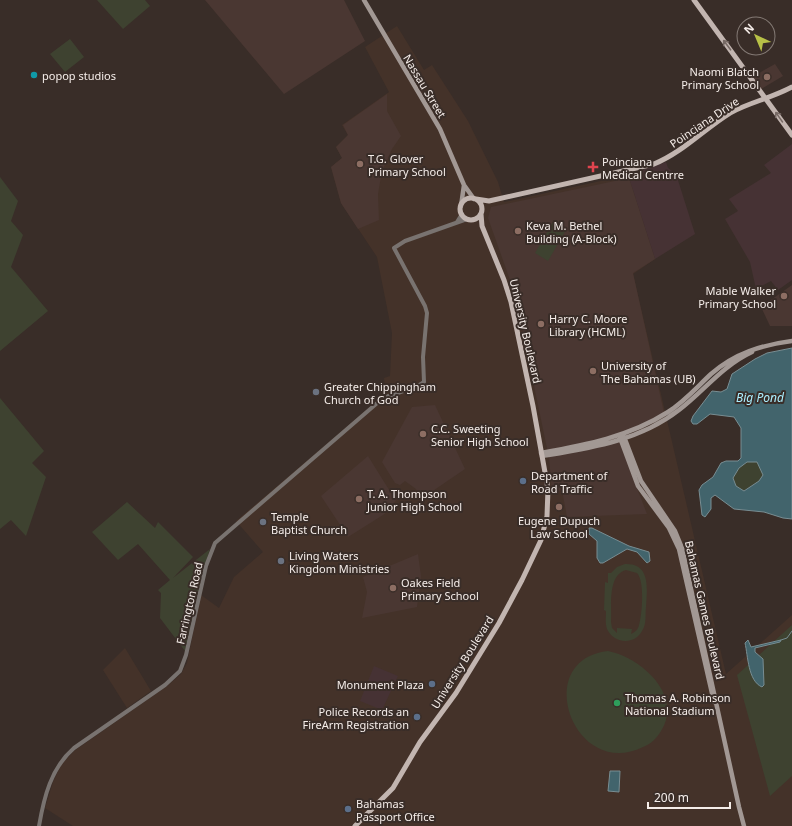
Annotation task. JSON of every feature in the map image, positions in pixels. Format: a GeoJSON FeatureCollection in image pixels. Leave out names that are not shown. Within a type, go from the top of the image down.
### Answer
{"type":"FeatureCollection","features":[{"type":"Feature","properties":{"kind":"main road","name":"Nassau Street"},"geometry":{"type":"LineString","coordinates":[[364,0],[440,129],[464,185],[475,199]]}},
{"type":"Feature","properties":{"kind":"main road"},"geometry":{"type":"LineString","coordinates":[[694,0],[792,135]]}},
{"type":"Feature","properties":{"kind":"main road","name":"Poinciana Drive"},"geometry":{"type":"LineString","coordinates":[[489,201],[654,164],[673,155],[729,114],[752,102],[766,99],[792,87]]}},
{"type":"Feature","properties":{"kind":"main road"},"geometry":{"type":"LineString","coordinates":[[464,185],[461,206],[462,214],[468,219],[474,219],[480,214],[482,207],[489,201]]}},
{"type":"Feature","properties":{"kind":"main road"},"geometry":{"type":"LineString","coordinates":[[461,206],[465,200],[475,199],[489,201]]}},
{"type":"Feature","properties":{"kind":"main road"},"geometry":{"type":"LineString","coordinates":[[475,199],[482,207]]}},
{"type":"Feature","properties":{"kind":"main road","name":"University Boulevard"},"geometry":{"type":"LineString","coordinates":[[355,826],[393,788],[420,742],[456,693],[499,623],[541,540],[548,511],[548,489],[543,454],[511,302],[504,280],[482,226],[480,214]]}},
{"type":"Feature","properties":{"kind":"main road","name":"University Boulevard"},"geometry":{"type":"LineString","coordinates":[[474,219],[482,226]]}},
{"type":"Feature","properties":{"kind":"main road"},"geometry":{"type":"LineString","coordinates":[[543,454],[622,437],[674,408],[712,373],[728,361],[753,349],[792,341]]}},
{"type":"Feature","properties":{"kind":"main road","name":"Bahamas Games Boulevard"},"geometry":{"type":"LineString","coordinates":[[622,437],[635,479],[667,525],[679,549],[744,826]]}},
{"type":"Feature","properties":{"kind":"street"},"geometry":{"type":"LineString","coordinates":[[456,222],[462,214]]}},
{"type":"Feature","properties":{"kind":"street"},"geometry":{"type":"LineString","coordinates":[[456,222],[468,219]]}},
{"type":"Feature","properties":{"kind":"street","name":"Farrington Road"},"geometry":{"type":"LineString","coordinates":[[39,826],[52,778],[61,760],[74,748],[165,685],[180,671],[186,656],[206,566],[215,543],[383,398],[418,386],[424,382],[423,357],[427,313],[425,306],[394,248],[405,241],[456,222]]}},
{"type":"Feature","properties":{"kind":"shaded area"},"geometry":{"type":"Polygon","coordinates":[[[205,0],[344,0],[365,41],[284,94],[205,0]]]}},
{"type":"Feature","properties":{"kind":"shaded area"},"geometry":{"type":"Polygon","coordinates":[[[397,26],[424,70],[432,65],[468,121],[498,182],[504,202],[628,175],[655,259],[633,274],[726,674],[792,615],[792,826],[73,826],[45,808],[53,782],[61,765],[74,751],[167,686],[181,674],[187,663],[201,595],[219,608],[234,577],[263,552],[236,521],[386,393],[384,378],[390,376],[392,333],[377,257],[341,203],[331,167],[342,158],[336,147],[348,135],[342,125],[389,92],[365,47],[397,26]]]}},
{"type":"Feature","properties":{"kind":"shaded area","name":"Naomi Blatch Primary School"},"geometry":{"type":"Polygon","coordinates":[[[775,64],[783,76],[761,89],[752,77],[775,64]]]}},
{"type":"Feature","properties":{"kind":"shaded area","name":"T.G. Glover Primary School"},"geometry":{"type":"Polygon","coordinates":[[[387,94],[387,111],[401,136],[392,149],[382,171],[378,194],[379,220],[358,229],[341,203],[331,167],[342,158],[336,147],[348,135],[343,125],[387,94]]]}},
{"type":"Feature","properties":{"kind":"shaded area"},"geometry":{"type":"Polygon","coordinates":[[[792,144],[792,280],[778,290],[771,281],[756,289],[750,262],[725,219],[738,211],[729,199],[771,173],[764,165],[792,144]]]}},
{"type":"Feature","properties":{"kind":"shaded area"},"geometry":{"type":"Polygon","coordinates":[[[666,162],[668,168],[676,174],[695,234],[655,259],[628,175],[666,162]]]}},
{"type":"Feature","properties":{"kind":"shaded area","name":"University of The Bahamas (UB)"},"geometry":{"type":"Polygon","coordinates":[[[629,178],[655,259],[633,273],[664,413],[617,436],[647,514],[567,517],[562,490],[552,492],[549,458],[515,294],[488,218],[491,207],[629,178]]]}},
{"type":"Feature","properties":{"kind":"shaded area","name":"Mable Walker Primary School"},"geometry":{"type":"Polygon","coordinates":[[[792,285],[792,326],[770,326],[761,307],[792,285]]]}},
{"type":"Feature","properties":{"kind":"shaded area","name":"C.C. Sweeting Senior High School"},"geometry":{"type":"Polygon","coordinates":[[[435,405],[465,469],[421,499],[416,489],[405,481],[400,485],[395,483],[382,462],[412,407],[435,405]]]}},
{"type":"Feature","properties":{"kind":"shaded area","name":"T. A. Thompson Junior High School"},"geometry":{"type":"Polygon","coordinates":[[[368,456],[396,501],[390,506],[391,509],[383,515],[348,537],[321,496],[368,456]]]}},
{"type":"Feature","properties":{"kind":"shaded area","name":"Oakes Field Primary School"},"geometry":{"type":"Polygon","coordinates":[[[418,554],[421,576],[417,607],[362,618],[367,592],[363,577],[418,554]]]}},
{"type":"Feature","properties":{"kind":"shaded area"},"geometry":{"type":"Polygon","coordinates":[[[125,648],[151,691],[127,708],[103,670],[125,648]]]}},
{"type":"Feature","properties":{"kind":"shaded area"},"geometry":{"type":"Polygon","coordinates":[[[374,666],[398,676],[382,710],[360,701],[374,666]]]}},
{"type":"Feature","properties":{"kind":"green space"},"geometry":{"type":"Polygon","coordinates":[[[97,0],[145,0],[150,6],[123,29],[97,0]]]}},
{"type":"Feature","properties":{"kind":"green space"},"geometry":{"type":"Polygon","coordinates":[[[70,39],[84,57],[65,72],[50,54],[70,39]]]}},
{"type":"Feature","properties":{"kind":"green space"},"geometry":{"type":"Polygon","coordinates":[[[0,177],[18,201],[11,221],[23,235],[11,267],[48,311],[0,351],[0,177]]]}},
{"type":"Feature","properties":{"kind":"green space"},"geometry":{"type":"Polygon","coordinates":[[[553,222],[566,230],[548,261],[535,253],[553,222]]]}},
{"type":"Feature","properties":{"kind":"green space"},"geometry":{"type":"Polygon","coordinates":[[[0,398],[44,451],[32,463],[46,477],[26,536],[11,520],[0,529],[0,398]]]}},
{"type":"Feature","properties":{"kind":"green space"},"geometry":{"type":"Polygon","coordinates":[[[747,462],[757,462],[763,475],[759,481],[744,491],[736,486],[733,478],[739,468],[747,462]]]}},
{"type":"Feature","properties":{"kind":"green space"},"geometry":{"type":"Polygon","coordinates":[[[127,502],[155,528],[158,522],[193,557],[173,578],[210,549],[201,577],[185,651],[160,618],[161,593],[158,590],[170,580],[138,544],[118,560],[92,532],[127,502]]]}},
{"type":"Feature","properties":{"kind":"green space"},"geometry":{"type":"Polygon","coordinates":[[[625,564],[633,565],[639,568],[646,578],[647,585],[646,619],[644,628],[635,639],[624,641],[614,638],[610,634],[606,627],[606,611],[604,610],[605,582],[608,583],[608,573],[611,573],[617,567],[625,564]],[[626,570],[620,573],[613,585],[611,622],[612,628],[617,633],[617,628],[632,629],[631,634],[639,627],[642,606],[642,590],[640,577],[637,573],[626,570]]]}},
{"type":"Feature","properties":{"kind":"green space"},"geometry":{"type":"Polygon","coordinates":[[[792,625],[792,776],[770,796],[737,675],[792,625]]]}},
{"type":"Feature","properties":{"kind":"green space","name":"Thomas A. Robinson National Stadium"},"geometry":{"type":"Polygon","coordinates":[[[608,651],[633,661],[645,669],[663,691],[667,704],[667,717],[656,738],[643,747],[618,753],[597,748],[581,734],[570,715],[567,694],[571,675],[584,659],[608,651]]]}},
{"type":"Feature","properties":{"kind":"water","name":"Big Pond"},"geometry":{"type":"Polygon","coordinates":[[[792,348],[792,519],[783,518],[764,512],[734,509],[715,495],[711,498],[711,509],[705,517],[702,515],[699,490],[702,485],[713,477],[721,463],[726,461],[738,461],[741,458],[741,428],[734,417],[710,414],[697,424],[693,424],[691,421],[693,416],[712,391],[721,392],[727,389],[732,374],[767,353],[792,348]],[[747,462],[739,468],[733,478],[736,486],[744,491],[759,481],[763,475],[757,462],[747,462]]]}},
{"type":"Feature","properties":{"kind":"water"},"geometry":{"type":"Polygon","coordinates":[[[589,528],[592,528],[629,546],[649,552],[650,561],[647,563],[637,552],[627,549],[603,563],[600,563],[597,558],[597,541],[589,534],[589,528]]]}},
{"type":"Feature","properties":{"kind":"water"},"geometry":{"type":"Polygon","coordinates":[[[748,640],[751,647],[781,640],[780,642],[755,648],[755,652],[763,659],[764,685],[762,687],[757,684],[749,668],[745,643],[748,640]]]}},
{"type":"Feature","properties":{"kind":"water"},"geometry":{"type":"Polygon","coordinates":[[[610,771],[620,771],[619,792],[608,791],[610,771]]]}},
{"type":"Feature","properties":{"kind":"waterway"},"geometry":{"type":"LineString","coordinates":[[781,640],[787,638],[792,631]]}},
{"type":"Feature","properties":{"kind":"place","name":"popop studios"},"geometry":{"type":"Point","coordinates":[34,75]}},
{"type":"Feature","properties":{"kind":"place","name":"Naomi Blatch Primary School"},"geometry":{"type":"Point","coordinates":[767,77]}},
{"type":"Feature","properties":{"kind":"place","name":"T.G. Glover Primary School"},"geometry":{"type":"Point","coordinates":[360,164]}},
{"type":"Feature","properties":{"kind":"place","name":"Poinciana Medical Centrre"},"geometry":{"type":"Point","coordinates":[593,167]}},
{"type":"Feature","properties":{"kind":"place","name":"Keva M. Bethel Building (A-Block)"},"geometry":{"type":"Point","coordinates":[518,231]}},
{"type":"Feature","properties":{"kind":"place","name":"Mable Walker Primary School"},"geometry":{"type":"Point","coordinates":[784,296]}},
{"type":"Feature","properties":{"kind":"place","name":"Harry C. Moore Library (HCML)"},"geometry":{"type":"Point","coordinates":[541,324]}},
{"type":"Feature","properties":{"kind":"place","name":"University of The Bahamas (UB)"},"geometry":{"type":"Point","coordinates":[593,371]}},
{"type":"Feature","properties":{"kind":"place","name":"Greater Chippingham Church of God"},"geometry":{"type":"Point","coordinates":[316,392]}},
{"type":"Feature","properties":{"kind":"place","name":"C.C. Sweeting Senior High School"},"geometry":{"type":"Point","coordinates":[423,434]}},
{"type":"Feature","properties":{"kind":"place","name":"Department of Road Traffic"},"geometry":{"type":"Point","coordinates":[523,481]}},
{"type":"Feature","properties":{"kind":"place","name":"T. A. Thompson Junior High School"},"geometry":{"type":"Point","coordinates":[359,499]}},
{"type":"Feature","properties":{"kind":"place","name":"Eugene Dupuch Law School"},"geometry":{"type":"Point","coordinates":[559,507]}},
{"type":"Feature","properties":{"kind":"place","name":"Temple Baptist Church"},"geometry":{"type":"Point","coordinates":[263,522]}},
{"type":"Feature","properties":{"kind":"place","name":"Living Waters Kingdom Ministries"},"geometry":{"type":"Point","coordinates":[281,561]}},
{"type":"Feature","properties":{"kind":"place","name":"Oakes Field Primary School"},"geometry":{"type":"Point","coordinates":[393,588]}},
{"type":"Feature","properties":{"kind":"place","name":"Monument Plaza"},"geometry":{"type":"Point","coordinates":[432,684]}},
{"type":"Feature","properties":{"kind":"place","name":"Thomas A. Robinson National Stadium"},"geometry":{"type":"Point","coordinates":[617,703]}},
{"type":"Feature","properties":{"kind":"place","name":"Police Records an FireArm Registration"},"geometry":{"type":"Point","coordinates":[417,717]}},
{"type":"Feature","properties":{"kind":"place","name":"Bahamas Passport Office"},"geometry":{"type":"Point","coordinates":[348,809]}}]}
